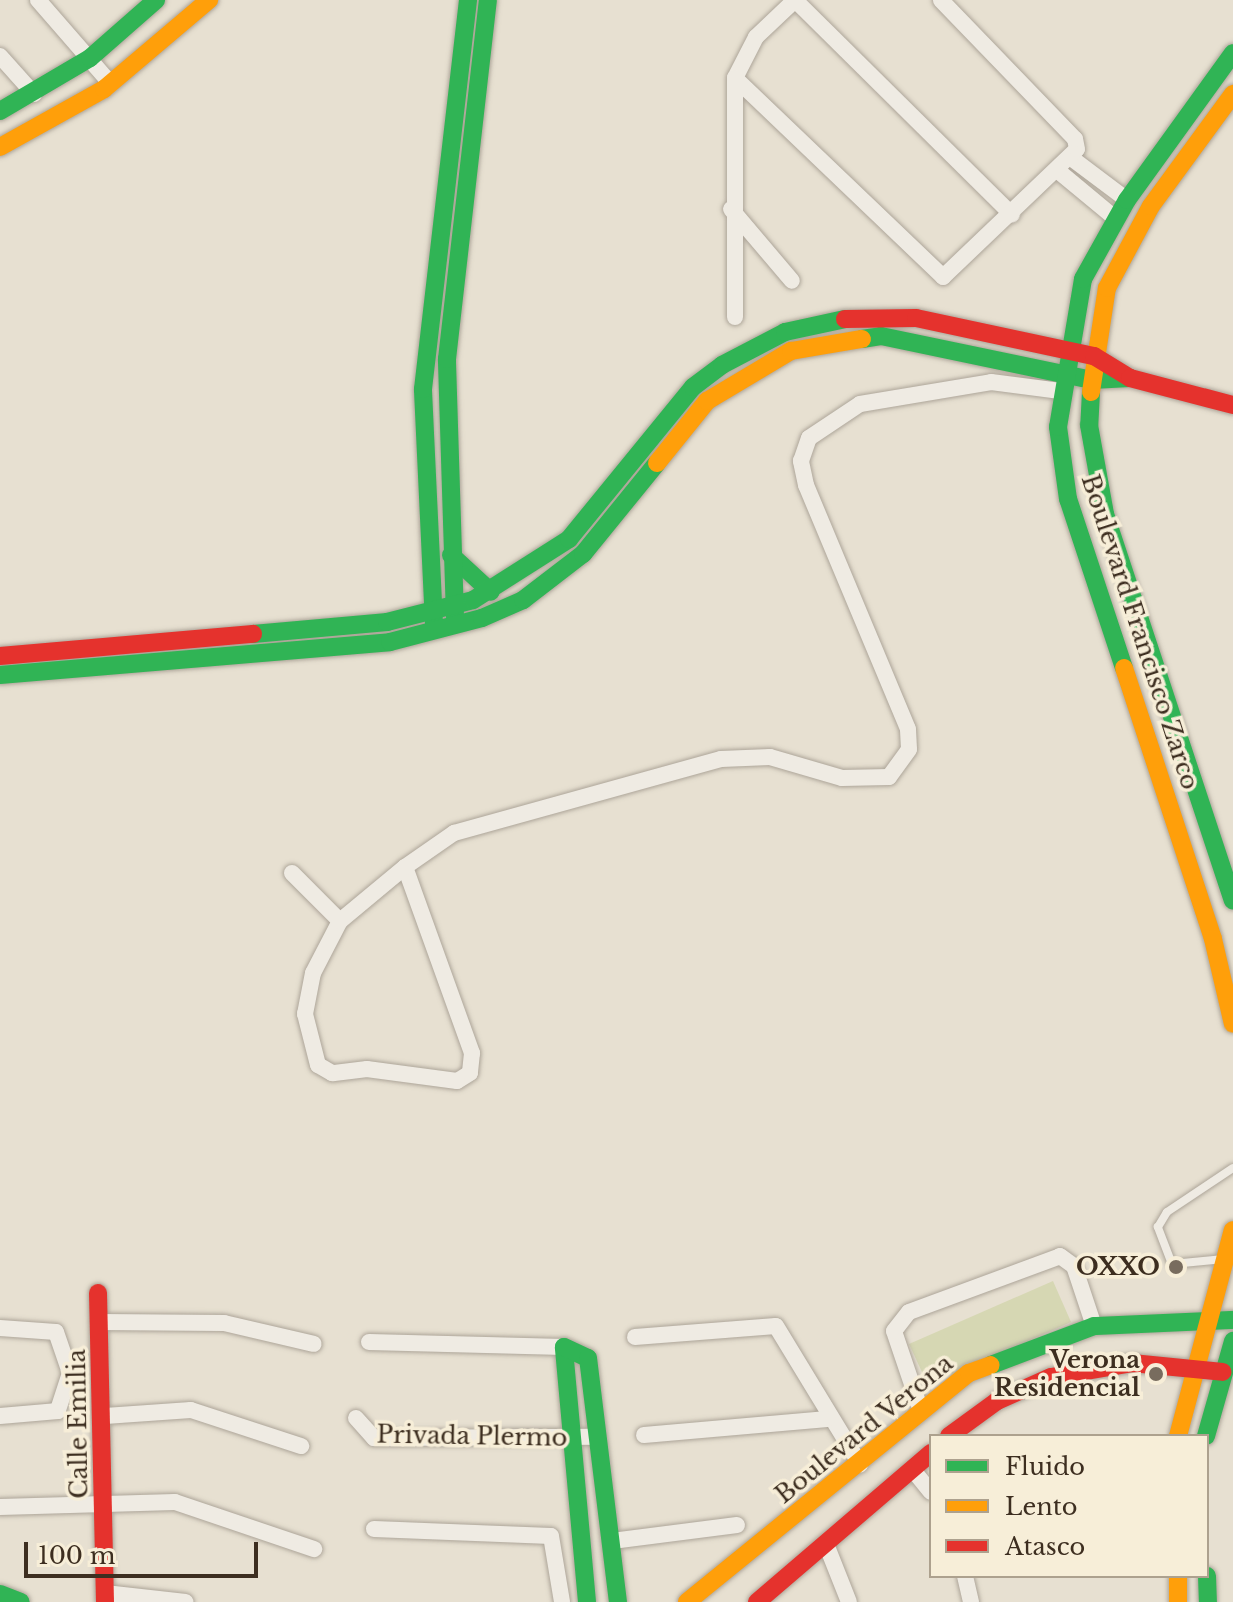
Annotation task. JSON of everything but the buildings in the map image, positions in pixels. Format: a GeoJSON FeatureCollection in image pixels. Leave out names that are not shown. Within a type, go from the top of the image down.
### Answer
{"type":"FeatureCollection","features":[{"type":"Feature","properties":{"kind":"street"},"geometry":{"type":"LineString","coordinates":[[38,0],[111,84]]}},
{"type":"Feature","properties":{"kind":"street"},"geometry":{"type":"LineString","coordinates":[[0,111],[34,94],[90,58],[156,0]]}},
{"type":"Feature","properties":{"kind":"street"},"geometry":{"type":"LineString","coordinates":[[0,147],[111,84],[209,0]]}},
{"type":"Feature","properties":{"kind":"street"},"geometry":{"type":"LineString","coordinates":[[436,632],[431,613],[423,389],[468,0]]}},
{"type":"Feature","properties":{"kind":"street"},"geometry":{"type":"LineString","coordinates":[[457,626],[451,555],[447,359],[488,0]]}},
{"type":"Feature","properties":{"kind":"street"},"geometry":{"type":"LineString","coordinates":[[735,317],[731,209],[735,78],[756,37],[795,0],[1012,215]]}},
{"type":"Feature","properties":{"kind":"street"},"geometry":{"type":"LineString","coordinates":[[735,78],[932,273],[952,275],[1070,157],[1075,139],[941,0]]}},
{"type":"Feature","properties":{"kind":"street","name":"Boulevard Francisco Zarco"},"geometry":{"type":"LineString","coordinates":[[1233,53],[1127,200],[1083,279],[1061,382],[1068,499],[1213,939],[1233,1024]]}},
{"type":"Feature","properties":{"kind":"street"},"geometry":{"type":"LineString","coordinates":[[0,56],[34,94]]}},
{"type":"Feature","properties":{"kind":"street","name":"Boulevard Francisco Zarco"},"geometry":{"type":"LineString","coordinates":[[1233,94],[1124,250],[1107,288],[1092,368],[1089,425],[1105,514],[1233,900]]}},
{"type":"Feature","properties":{"kind":"street"},"geometry":{"type":"LineString","coordinates":[[1070,157],[1127,200]]}},
{"type":"Feature","properties":{"kind":"street"},"geometry":{"type":"LineString","coordinates":[[1057,170],[1116,219]]}},
{"type":"Feature","properties":{"kind":"street"},"geometry":{"type":"LineString","coordinates":[[731,209],[792,281]]}},
{"type":"Feature","properties":{"kind":"street"},"geometry":{"type":"LineString","coordinates":[[0,656],[431,613],[491,592],[569,539],[693,387],[749,347],[840,319],[881,316],[1067,350],[1092,368],[1233,405]]}},
{"type":"Feature","properties":{"kind":"street"},"geometry":{"type":"LineString","coordinates":[[0,675],[436,632],[523,600],[583,554],[707,401],[769,360],[843,338],[881,336],[1061,382]]}},
{"type":"Feature","properties":{"kind":"street"},"geometry":{"type":"LineString","coordinates":[[405,867],[472,1053],[464,1079],[367,1069],[332,1073],[318,1065],[305,1014],[313,973],[340,921],[405,867],[454,833],[721,759],[770,757],[842,778],[889,777],[909,749],[908,729],[806,485],[801,461],[809,438],[860,404],[991,382],[1061,382],[1092,368]]}},
{"type":"Feature","properties":{"kind":"street"},"geometry":{"type":"LineString","coordinates":[[451,555],[491,592]]}},
{"type":"Feature","properties":{"kind":"street"},"geometry":{"type":"LineString","coordinates":[[40,652],[42,672]]}},
{"type":"Feature","properties":{"kind":"street"},"geometry":{"type":"LineString","coordinates":[[292,873],[340,921]]}},
{"type":"Feature","properties":{"kind":"street"},"geometry":{"type":"LineString","coordinates":[[1178,1434],[1192,1369],[1233,1230]]}},
{"type":"Feature","properties":{"kind":"street"},"geometry":{"type":"LineString","coordinates":[[920,1408],[894,1331],[909,1312],[1060,1256],[1074,1266],[1094,1326]]}},
{"type":"Feature","properties":{"kind":"street","name":"Calle Emilia"},"geometry":{"type":"LineString","coordinates":[[98,1293],[105,1416],[105,1598]]}},
{"type":"Feature","properties":{"kind":"street","name":"Boulevard Verona"},"geometry":{"type":"LineString","coordinates":[[687,1602],[860,1464],[920,1408],[998,1358],[1094,1326],[1206,1317],[1233,1320]]}},
{"type":"Feature","properties":{"kind":"street"},"geometry":{"type":"LineString","coordinates":[[100,1322],[202,1321],[314,1344]]}},
{"type":"Feature","properties":{"kind":"street"},"geometry":{"type":"LineString","coordinates":[[635,1337],[776,1326],[827,1419],[860,1464]]}},
{"type":"Feature","properties":{"kind":"street"},"geometry":{"type":"LineString","coordinates":[[0,1328],[56,1332],[70,1373],[58,1411],[0,1416]]}},
{"type":"Feature","properties":{"kind":"street"},"geometry":{"type":"LineString","coordinates":[[1207,1434],[1233,1341]]}},
{"type":"Feature","properties":{"kind":"street"},"geometry":{"type":"LineString","coordinates":[[369,1342],[564,1347],[588,1358],[620,1599]]}},
{"type":"Feature","properties":{"kind":"street"},"geometry":{"type":"LineString","coordinates":[[564,1347],[575,1439],[587,1602]]}},
{"type":"Feature","properties":{"kind":"street"},"geometry":{"type":"LineString","coordinates":[[952,1434],[997,1401],[1051,1377],[1132,1363],[1223,1372]]}},
{"type":"Feature","properties":{"kind":"street"},"geometry":{"type":"LineString","coordinates":[[70,1373],[101,1372]]}},
{"type":"Feature","properties":{"kind":"street"},"geometry":{"type":"LineString","coordinates":[[105,1416],[191,1410],[301,1446]]}},
{"type":"Feature","properties":{"kind":"street","name":"Privada Plermo"},"geometry":{"type":"LineString","coordinates":[[356,1418],[374,1438],[598,1437]]}},
{"type":"Feature","properties":{"kind":"street"},"geometry":{"type":"LineString","coordinates":[[644,1435],[827,1419]]}},
{"type":"Feature","properties":{"kind":"street"},"geometry":{"type":"LineString","coordinates":[[757,1602],[929,1455]]}},
{"type":"Feature","properties":{"kind":"street"},"geometry":{"type":"LineString","coordinates":[[913,1470],[929,1490]]}},
{"type":"Feature","properties":{"kind":"street"},"geometry":{"type":"LineString","coordinates":[[0,1507],[175,1502],[314,1549]]}},
{"type":"Feature","properties":{"kind":"street"},"geometry":{"type":"LineString","coordinates":[[612,1541],[737,1525]]}},
{"type":"Feature","properties":{"kind":"street"},"geometry":{"type":"LineString","coordinates":[[374,1529],[545,1534],[556,1540],[563,1579],[562,1602]]}},
{"type":"Feature","properties":{"kind":"street"},"geometry":{"type":"LineString","coordinates":[[826,1544],[849,1602]]}},
{"type":"Feature","properties":{"kind":"street"},"geometry":{"type":"LineString","coordinates":[[563,1579],[585,1577]]}},
{"type":"Feature","properties":{"kind":"street"},"geometry":{"type":"LineString","coordinates":[[965,1578],[971,1602]]}},
{"type":"Feature","properties":{"kind":"street"},"geometry":{"type":"LineString","coordinates":[[1178,1578],[1178,1602]]}},
{"type":"Feature","properties":{"kind":"street"},"geometry":{"type":"LineString","coordinates":[[1207,1578],[1208,1602]]}},
{"type":"Feature","properties":{"kind":"street"},"geometry":{"type":"LineString","coordinates":[[0,1594],[21,1602]]}},
{"type":"Feature","properties":{"kind":"street"},"geometry":{"type":"LineString","coordinates":[[105,1598],[185,1602]]}},
{"type":"Feature","properties":{"kind":"lane"},"geometry":{"type":"LineString","coordinates":[[1226,1259],[1178,1266],[1163,1253],[1162,1215],[1233,1168]]}},
{"type":"Feature","properties":{"kind":"green space"},"geometry":{"type":"Polygon","coordinates":[[[1053,1281],[1071,1322],[928,1385],[909,1344],[1053,1281]]]}},
{"type":"Feature","properties":{"kind":"traffic: fast"},"geometry":{"type":"LineString","coordinates":[[0,111],[90,58],[156,0]]}},
{"type":"Feature","properties":{"kind":"traffic: fast"},"geometry":{"type":"LineString","coordinates":[[434,624],[423,389],[468,0]]}},
{"type":"Feature","properties":{"kind":"traffic: fast"},"geometry":{"type":"LineString","coordinates":[[455,617],[447,359],[488,0]]}},
{"type":"Feature","properties":{"kind":"traffic: fast"},"geometry":{"type":"LineString","coordinates":[[1124,668],[1068,499],[1058,427],[1083,279],[1127,200],[1233,53]]}},
{"type":"Feature","properties":{"kind":"traffic: fast"},"geometry":{"type":"LineString","coordinates":[[253,634],[387,622],[473,600],[569,539],[693,387],[722,365],[785,332],[845,319]]}},
{"type":"Feature","properties":{"kind":"traffic: fast"},"geometry":{"type":"LineString","coordinates":[[862,339],[881,336],[1092,380],[1130,378]]}},
{"type":"Feature","properties":{"kind":"traffic: fast"},"geometry":{"type":"LineString","coordinates":[[1091,392],[1089,425],[1105,514],[1233,900]]}},
{"type":"Feature","properties":{"kind":"traffic: fast"},"geometry":{"type":"LineString","coordinates":[[0,675],[390,642],[482,618],[523,600],[583,554],[657,463]]}},
{"type":"Feature","properties":{"kind":"traffic: fast"},"geometry":{"type":"LineString","coordinates":[[451,555],[491,592]]}},
{"type":"Feature","properties":{"kind":"traffic: fast"},"geometry":{"type":"LineString","coordinates":[[991,1365],[1094,1326],[1233,1320]]}},
{"type":"Feature","properties":{"kind":"traffic: fast"},"geometry":{"type":"LineString","coordinates":[[1207,1434],[1233,1341]]}},
{"type":"Feature","properties":{"kind":"traffic: fast"},"geometry":{"type":"LineString","coordinates":[[587,1602],[564,1347],[588,1358],[618,1602]]}},
{"type":"Feature","properties":{"kind":"traffic: fast"},"geometry":{"type":"LineString","coordinates":[[1207,1578],[1208,1602]]}},
{"type":"Feature","properties":{"kind":"traffic: fast"},"geometry":{"type":"LineString","coordinates":[[0,1594],[21,1602]]}},
{"type":"Feature","properties":{"kind":"traffic: slow"},"geometry":{"type":"LineString","coordinates":[[0,147],[104,89],[209,0]]}},
{"type":"Feature","properties":{"kind":"traffic: slow"},"geometry":{"type":"LineString","coordinates":[[1091,392],[1107,288],[1151,206],[1233,94]]}},
{"type":"Feature","properties":{"kind":"traffic: slow"},"geometry":{"type":"LineString","coordinates":[[657,463],[707,401],[791,351],[862,339]]}},
{"type":"Feature","properties":{"kind":"traffic: slow"},"geometry":{"type":"LineString","coordinates":[[1124,668],[1213,939],[1233,1024]]}},
{"type":"Feature","properties":{"kind":"traffic: slow"},"geometry":{"type":"LineString","coordinates":[[1179,1434],[1233,1230]]}},
{"type":"Feature","properties":{"kind":"traffic: slow"},"geometry":{"type":"LineString","coordinates":[[687,1602],[969,1373],[991,1365]]}},
{"type":"Feature","properties":{"kind":"traffic: slow"},"geometry":{"type":"LineString","coordinates":[[1178,1578],[1178,1602]]}},
{"type":"Feature","properties":{"kind":"traffic: jam"},"geometry":{"type":"LineString","coordinates":[[845,319],[916,318],[1094,356],[1130,378],[1233,405]]}},
{"type":"Feature","properties":{"kind":"traffic: jam"},"geometry":{"type":"LineString","coordinates":[[0,656],[253,634]]}},
{"type":"Feature","properties":{"kind":"traffic: jam"},"geometry":{"type":"LineString","coordinates":[[98,1293],[105,1602]]}},
{"type":"Feature","properties":{"kind":"traffic: jam"},"geometry":{"type":"LineString","coordinates":[[952,1434],[997,1401],[1051,1377],[1132,1363],[1223,1372]]}},
{"type":"Feature","properties":{"kind":"traffic: jam"},"geometry":{"type":"LineString","coordinates":[[757,1602],[929,1455]]}},
{"type":"Feature","properties":{"kind":"place","name":"OXXO"},"geometry":{"type":"Point","coordinates":[1176,1267]}},
{"type":"Feature","properties":{"kind":"place","name":"Verona Residencial"},"geometry":{"type":"Point","coordinates":[1156,1374]}}]}
